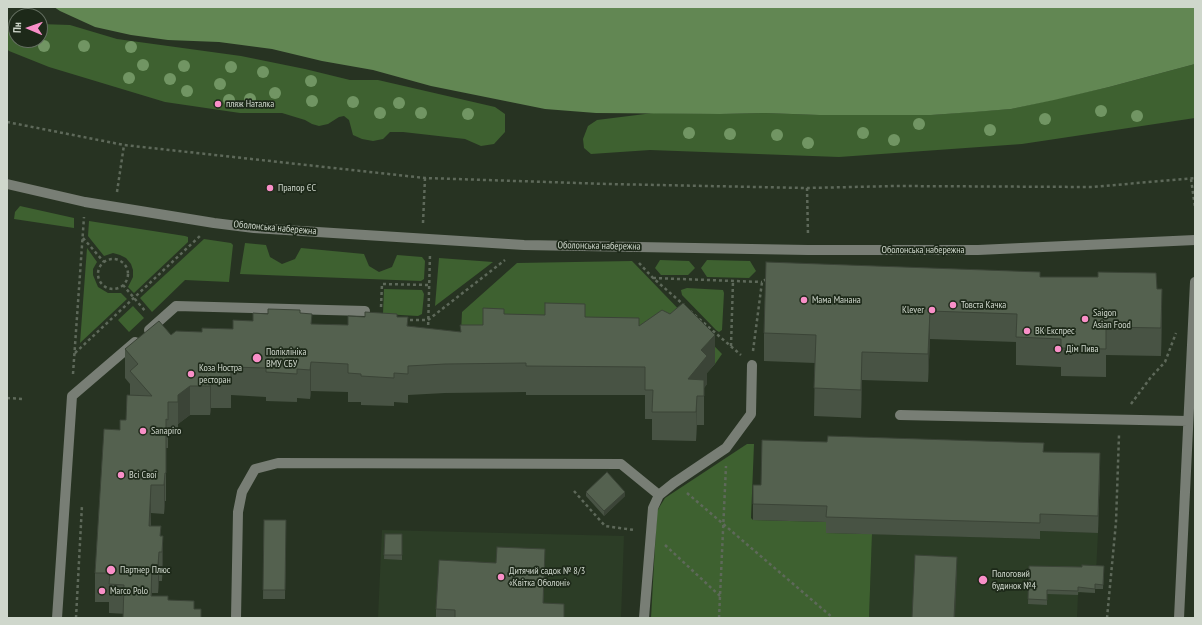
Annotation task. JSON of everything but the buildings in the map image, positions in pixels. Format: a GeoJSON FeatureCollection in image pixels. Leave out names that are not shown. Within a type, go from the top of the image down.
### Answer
{"type":"FeatureCollection","features":[{"type":"Feature","properties":{"kind":"street","name":"Оболонська набережна"},"geometry":{"type":"LineString","coordinates":[[7,184],[85,202],[254,228],[524,245],[808,250],[978,250],[1195,240]]}},
{"type":"Feature","properties":{"kind":"street"},"geometry":{"type":"LineString","coordinates":[[1179,618],[1188,421],[1193,376],[1195,282]]}},
{"type":"Feature","properties":{"kind":"street"},"geometry":{"type":"LineString","coordinates":[[57,618],[72,396],[176,306],[365,311]]}},
{"type":"Feature","properties":{"kind":"street"},"geometry":{"type":"LineString","coordinates":[[644,618],[653,508],[659,495],[674,483],[726,448],[751,414],[752,365]]}},
{"type":"Feature","properties":{"kind":"street"},"geometry":{"type":"LineString","coordinates":[[900,415],[1188,421]]}},
{"type":"Feature","properties":{"kind":"street"},"geometry":{"type":"LineString","coordinates":[[236,618],[238,512],[242,492],[255,469],[278,463],[621,464],[659,495]]}},
{"type":"Feature","properties":{"kind":"path"},"geometry":{"type":"LineString","coordinates":[[7,122],[124,145],[425,178],[608,184],[807,188],[896,186],[1092,187],[1195,178]]}},
{"type":"Feature","properties":{"kind":"path"},"geometry":{"type":"LineString","coordinates":[[114,207],[124,145]]}},
{"type":"Feature","properties":{"kind":"path"},"geometry":{"type":"LineString","coordinates":[[425,178],[422,239],[430,253],[428,333]]}},
{"type":"Feature","properties":{"kind":"path"},"geometry":{"type":"LineString","coordinates":[[1191,179],[1195,207]]}},
{"type":"Feature","properties":{"kind":"path"},"geometry":{"type":"LineString","coordinates":[[807,188],[808,242]]}},
{"type":"Feature","properties":{"kind":"path"},"geometry":{"type":"LineString","coordinates":[[72,396],[85,202]]}},
{"type":"Feature","properties":{"kind":"path"},"geometry":{"type":"LineString","coordinates":[[75,354],[214,223]]}},
{"type":"Feature","properties":{"kind":"path"},"geometry":{"type":"LineString","coordinates":[[83,238],[104,262]]}},
{"type":"Feature","properties":{"kind":"path"},"geometry":{"type":"LineString","coordinates":[[401,320],[428,320],[524,245]]}},
{"type":"Feature","properties":{"kind":"path"},"geometry":{"type":"LineString","coordinates":[[623,247],[653,278],[752,365]]}},
{"type":"Feature","properties":{"kind":"path"},"geometry":{"type":"LineString","coordinates":[[114,259],[126,266],[128,276],[123,285],[109,288],[102,283],[99,279],[99,270],[104,262],[114,259]]}},
{"type":"Feature","properties":{"kind":"path"},"geometry":{"type":"LineString","coordinates":[[653,278],[762,282],[769,278]]}},
{"type":"Feature","properties":{"kind":"path"},"geometry":{"type":"LineString","coordinates":[[731,346],[733,281]]}},
{"type":"Feature","properties":{"kind":"path"},"geometry":{"type":"LineString","coordinates":[[752,365],[762,282]]}},
{"type":"Feature","properties":{"kind":"path"},"geometry":{"type":"LineString","coordinates":[[381,313],[382,284],[429,285]]}},
{"type":"Feature","properties":{"kind":"path"},"geometry":{"type":"LineString","coordinates":[[123,285],[156,324]]}},
{"type":"Feature","properties":{"kind":"path"},"geometry":{"type":"LineString","coordinates":[[1107,618],[1116,522],[1119,419],[1151,377],[1165,362],[1179,326]]}},
{"type":"Feature","properties":{"kind":"path"},"geometry":{"type":"LineString","coordinates":[[7,398],[24,399]]}},
{"type":"Feature","properties":{"kind":"path"},"geometry":{"type":"LineString","coordinates":[[719,618],[726,448]]}},
{"type":"Feature","properties":{"kind":"path"},"geometry":{"type":"LineString","coordinates":[[674,483],[833,618]]}},
{"type":"Feature","properties":{"kind":"path"},"geometry":{"type":"LineString","coordinates":[[574,492],[605,526],[634,530]]}},
{"type":"Feature","properties":{"kind":"path"},"geometry":{"type":"LineString","coordinates":[[76,618],[83,497]]}},
{"type":"Feature","properties":{"kind":"path"},"geometry":{"type":"LineString","coordinates":[[650,530],[720,596]]}},
{"type":"Feature","properties":{"kind":"shaded area"},"geometry":{"type":"Polygon","coordinates":[[[54,7],[1195,7],[1195,64],[1109,87],[1011,109],[931,115],[596,113],[545,109],[431,86],[373,70],[322,61],[272,49],[219,42],[168,40],[131,35],[95,27],[54,7]]]}},
{"type":"Feature","properties":{"kind":"shaded area"},"geometry":{"type":"Polygon","coordinates":[[[48,24],[70,25],[117,39],[241,56],[350,80],[378,80],[495,107],[505,114],[505,132],[494,144],[481,146],[465,139],[403,132],[390,132],[383,139],[373,141],[362,139],[353,135],[349,120],[344,116],[339,117],[328,124],[319,126],[282,113],[240,113],[165,102],[49,67],[9,51],[7,49],[7,32],[8,48],[48,48],[48,24]]]}},
{"type":"Feature","properties":{"kind":"shaded area"},"geometry":{"type":"Polygon","coordinates":[[[1195,64],[1195,118],[1022,144],[839,157],[650,150],[591,154],[584,148],[583,139],[588,126],[597,120],[653,113],[931,115],[1011,109],[1109,87],[1195,64]]]}},
{"type":"Feature","properties":{"kind":"shaded area"},"geometry":{"type":"Polygon","coordinates":[[[20,206],[74,218],[74,228],[14,219],[15,212],[20,206]]]}},
{"type":"Feature","properties":{"kind":"shaded area"},"geometry":{"type":"Polygon","coordinates":[[[89,221],[185,236],[188,237],[188,242],[134,293],[128,287],[133,277],[131,264],[126,258],[120,255],[113,253],[104,256],[88,236],[89,221]]]}},
{"type":"Feature","properties":{"kind":"shaded area"},"geometry":{"type":"Polygon","coordinates":[[[204,239],[231,243],[233,245],[229,282],[185,280],[152,312],[140,298],[204,239]]]}},
{"type":"Feature","properties":{"kind":"shaded area"},"geometry":{"type":"Polygon","coordinates":[[[245,243],[266,245],[270,257],[282,264],[295,259],[301,248],[364,254],[369,266],[379,272],[392,267],[397,255],[422,257],[425,261],[424,279],[421,281],[240,274],[245,243]]]}},
{"type":"Feature","properties":{"kind":"shaded area"},"geometry":{"type":"Polygon","coordinates":[[[87,248],[97,262],[93,269],[93,275],[98,287],[108,293],[121,293],[127,299],[80,343],[87,248]]]}},
{"type":"Feature","properties":{"kind":"shaded area"},"geometry":{"type":"Polygon","coordinates":[[[439,258],[493,262],[435,306],[439,258]]]}},
{"type":"Feature","properties":{"kind":"shaded area"},"geometry":{"type":"Polygon","coordinates":[[[660,260],[689,261],[695,268],[688,275],[661,275],[655,268],[660,260]]]}},
{"type":"Feature","properties":{"kind":"shaded area"},"geometry":{"type":"Polygon","coordinates":[[[707,260],[750,261],[756,271],[749,278],[707,277],[701,268],[707,260]]]}},
{"type":"Feature","properties":{"kind":"shaded area"},"geometry":{"type":"Polygon","coordinates":[[[632,261],[722,354],[715,364],[683,332],[460,354],[462,312],[517,263],[632,261]]]}},
{"type":"Feature","properties":{"kind":"shaded area"},"geometry":{"type":"Polygon","coordinates":[[[687,288],[723,290],[722,330],[719,332],[716,330],[682,295],[681,290],[687,288]]]}},
{"type":"Feature","properties":{"kind":"shaded area"},"geometry":{"type":"Polygon","coordinates":[[[384,289],[422,290],[424,294],[422,314],[418,316],[383,314],[384,289]]]}},
{"type":"Feature","properties":{"kind":"shaded area"},"geometry":{"type":"Polygon","coordinates":[[[133,306],[144,318],[129,332],[118,320],[133,306]]]}},
{"type":"Feature","properties":{"kind":"shaded area"},"geometry":{"type":"Polygon","coordinates":[[[747,444],[754,444],[751,518],[753,520],[827,522],[826,533],[872,534],[869,618],[651,618],[657,511],[665,498],[747,444]]]}},
{"type":"Feature","properties":{"kind":"shaded area","name":"Дитячий садок № 8/3 «Квітка Оболоні»"},"geometry":{"type":"Polygon","coordinates":[[[382,530],[624,536],[621,618],[378,618],[382,530]]]}},
{"type":"Feature","properties":{"kind":"shaded area","name":"Пологовий будинок №4"},"geometry":{"type":"Polygon","coordinates":[[[1040,531],[1098,533],[1095,593],[1080,592],[1078,595],[1077,618],[869,618],[872,534],[1040,539],[1040,531]]]}},
{"type":"Feature","properties":{"kind":"place","name":"пляж Наталка"},"geometry":{"type":"Point","coordinates":[218,104]}},
{"type":"Feature","properties":{"kind":"place","name":"Прапор ЄС"},"geometry":{"type":"Point","coordinates":[270,188]}},
{"type":"Feature","properties":{"kind":"place","name":"Мама Манана"},"geometry":{"type":"Point","coordinates":[804,300]}},
{"type":"Feature","properties":{"kind":"place","name":"Товста Качка"},"geometry":{"type":"Point","coordinates":[953,305]}},
{"type":"Feature","properties":{"kind":"place","name":"Klever"},"geometry":{"type":"Point","coordinates":[932,310]}},
{"type":"Feature","properties":{"kind":"place","name":"Saigon Asian Food"},"geometry":{"type":"Point","coordinates":[1085,319]}},
{"type":"Feature","properties":{"kind":"place","name":"ВК Експрес"},"geometry":{"type":"Point","coordinates":[1027,331]}},
{"type":"Feature","properties":{"kind":"place","name":"Дім Пива"},"geometry":{"type":"Point","coordinates":[1058,349]}},
{"type":"Feature","properties":{"kind":"place","name":"Поліклініка ВМУ СБУ"},"geometry":{"type":"Point","coordinates":[257,358]}},
{"type":"Feature","properties":{"kind":"place","name":"Коза Ностра ресторан"},"geometry":{"type":"Point","coordinates":[191,374]}},
{"type":"Feature","properties":{"kind":"place","name":"Sanapiro"},"geometry":{"type":"Point","coordinates":[143,431]}},
{"type":"Feature","properties":{"kind":"place","name":"Всі Свої"},"geometry":{"type":"Point","coordinates":[121,475]}},
{"type":"Feature","properties":{"kind":"place","name":"Партнер Плюс"},"geometry":{"type":"Point","coordinates":[111,570]}},
{"type":"Feature","properties":{"kind":"place","name":"Дитячий садок № 8/3 «Квітка Оболоні»"},"geometry":{"type":"Point","coordinates":[501,577]}},
{"type":"Feature","properties":{"kind":"place","name":"Пологовий будинок №4"},"geometry":{"type":"Point","coordinates":[983,580]}},
{"type":"Feature","properties":{"kind":"place","name":"Marco Polo"},"geometry":{"type":"Point","coordinates":[102,591]}}]}
